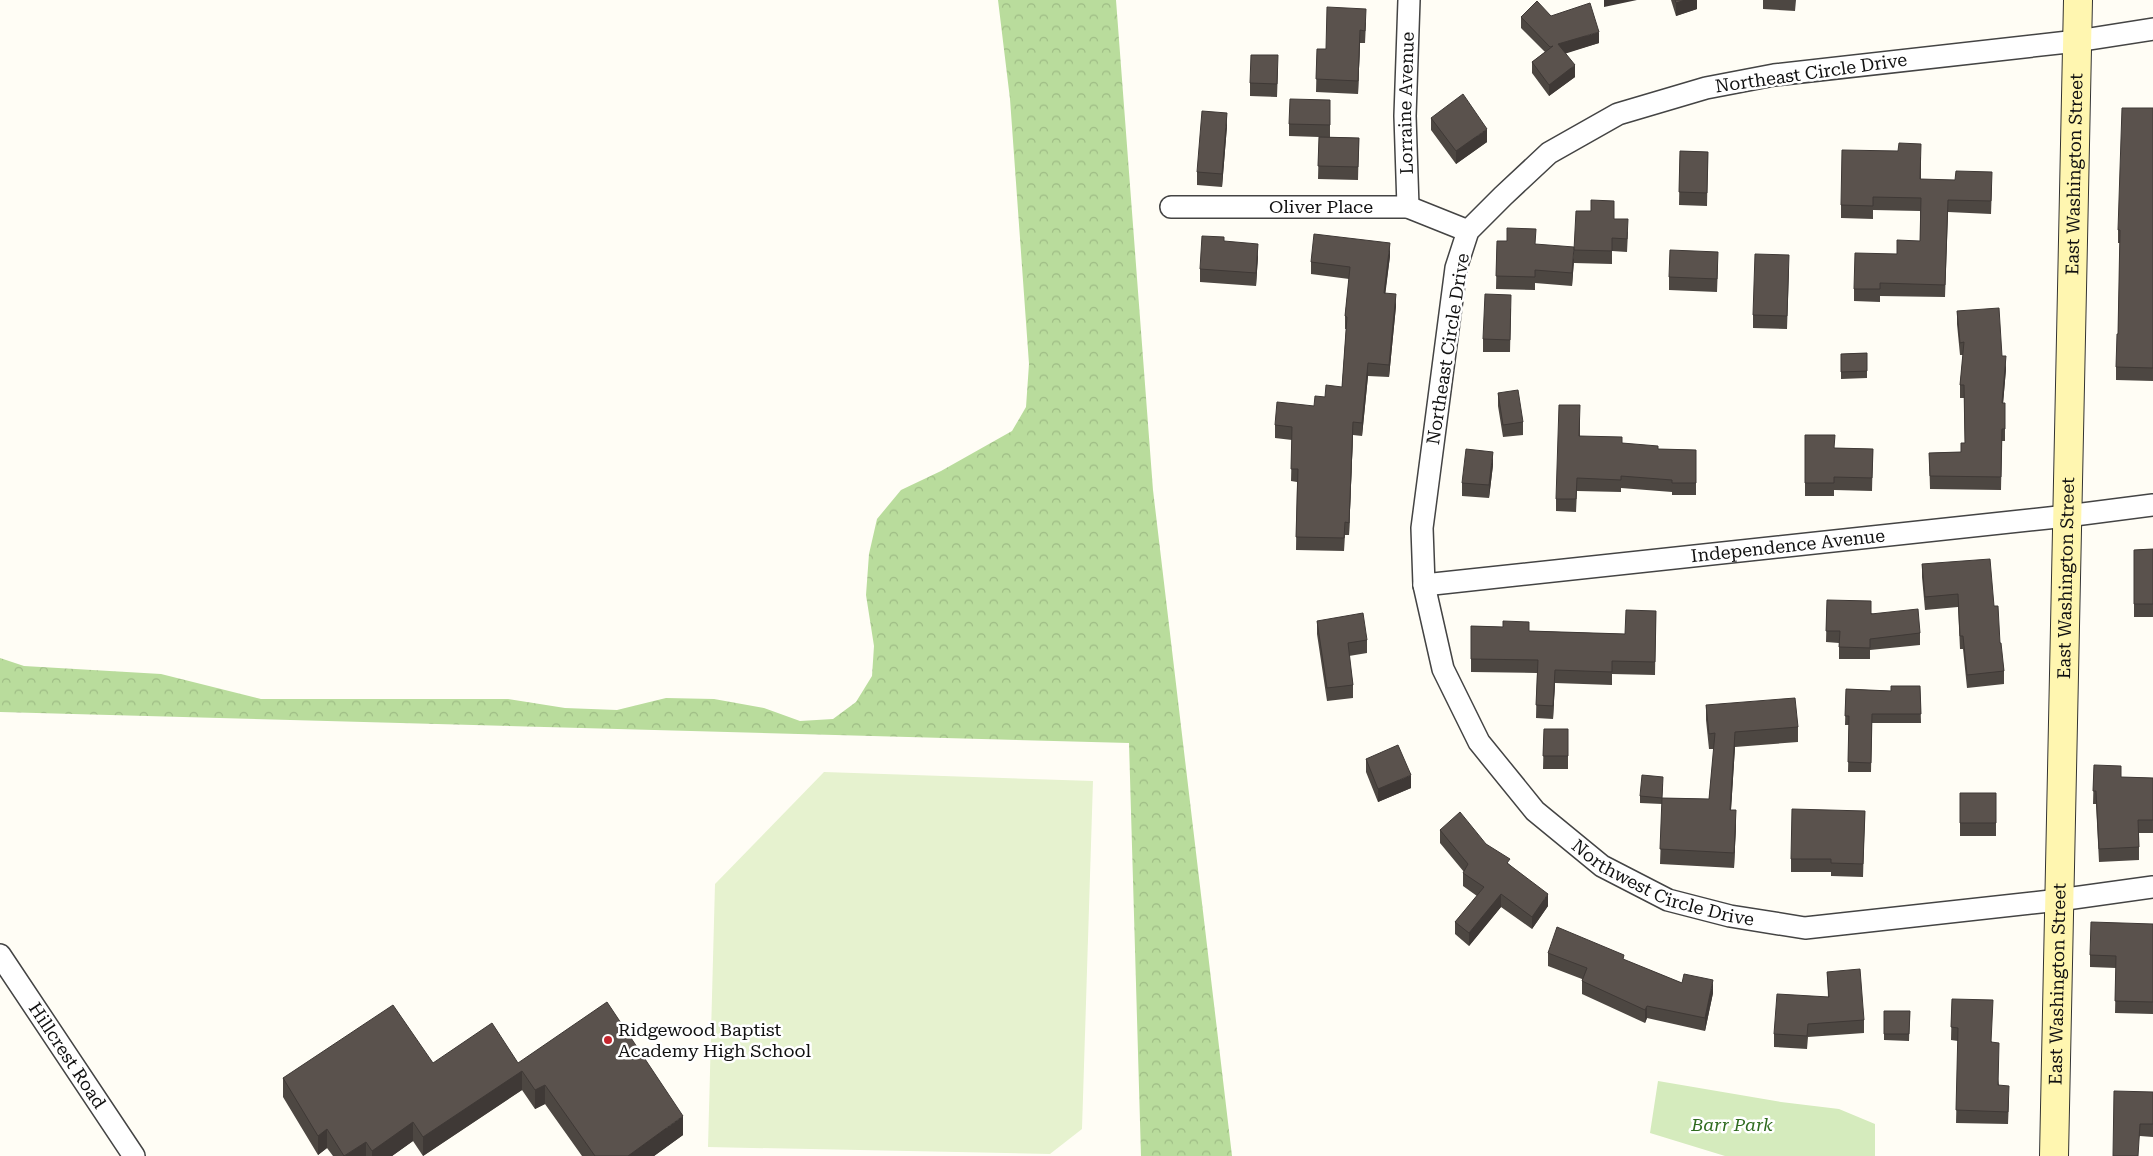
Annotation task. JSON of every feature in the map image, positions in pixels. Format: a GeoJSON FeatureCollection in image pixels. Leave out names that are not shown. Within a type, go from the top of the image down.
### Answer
{"type":"FeatureCollection","features":[{"type":"Feature","properties":{"kind":"street","name":"Lorraine Avenue"},"geometry":{"type":"LineString","coordinates":[[1408,207],[1405,116],[1409,0]]}},
{"type":"Feature","properties":{"kind":"street","name":"East Washington Street"},"geometry":{"type":"LineString","coordinates":[[2054,1156],[2078,0]]}},
{"type":"Feature","properties":{"kind":"street","name":"Northeast Circle Drive"},"geometry":{"type":"LineString","coordinates":[[1424,585],[1422,528],[1456,268],[1468,231],[1549,153],[1618,114],[1706,88],[1774,75],[2077,41],[2153,29]]}},
{"type":"Feature","properties":{"kind":"street","name":"Oliver Place"},"geometry":{"type":"LineString","coordinates":[[1171,208],[1408,207],[1468,231]]}},
{"type":"Feature","properties":{"kind":"street","name":"Independence Avenue"},"geometry":{"type":"LineString","coordinates":[[1424,585],[2067,516],[2153,504]]}},
{"type":"Feature","properties":{"kind":"street","name":"Northwest Circle Drive"},"geometry":{"type":"LineString","coordinates":[[1424,585],[1443,669],[1479,742],[1535,811],[1602,866],[1668,900],[1730,916],[1805,928],[2059,900],[2153,887]]}},
{"type":"Feature","properties":{"kind":"street","name":"Hillcrest Road"},"geometry":{"type":"LineString","coordinates":[[0,955],[134,1156]]}},
{"type":"Feature","properties":{"kind":"green space"},"geometry":{"type":"Polygon","coordinates":[[[998,0],[1116,0],[1153,490],[1232,1156],[1141,1156],[1129,743],[0,712],[0,658],[24,666],[161,674],[261,699],[508,699],[565,708],[617,710],[666,698],[714,699],[764,708],[800,721],[833,719],[856,702],[872,676],[874,646],[866,595],[869,554],[877,519],[901,490],[941,471],[1012,431],[1026,407],[1029,364],[1010,99],[998,0]]]}},
{"type":"Feature","properties":{"kind":"green space"},"geometry":{"type":"Polygon","coordinates":[[[824,772],[1093,781],[1082,1129],[1050,1154],[708,1147],[715,884],[824,772]]]}},
{"type":"Feature","properties":{"kind":"green space","name":"Barr Park"},"geometry":{"type":"Polygon","coordinates":[[[1658,1081],[1781,1102],[1839,1109],[1875,1124],[1875,1156],[1725,1156],[1650,1133],[1658,1081]]]}},
{"type":"Feature","properties":{"kind":"building"},"geometry":{"type":"Polygon","coordinates":[[[1537,1],[1551,16],[1590,3],[1599,32],[1558,44],[1575,65],[1549,85],[1532,62],[1553,46],[1550,47],[1521,17],[1537,1]]]}},
{"type":"Feature","properties":{"kind":"building"},"geometry":{"type":"Polygon","coordinates":[[[1327,7],[1366,9],[1365,31],[1360,30],[1358,81],[1316,79],[1317,49],[1326,49],[1327,7]]]}},
{"type":"Feature","properties":{"kind":"building"},"geometry":{"type":"Polygon","coordinates":[[[1251,55],[1278,55],[1277,84],[1250,83],[1251,55]]]}},
{"type":"Feature","properties":{"kind":"building"},"geometry":{"type":"Polygon","coordinates":[[[1463,94],[1487,129],[1456,151],[1431,118],[1463,94]]]}},
{"type":"Feature","properties":{"kind":"building"},"geometry":{"type":"Polygon","coordinates":[[[1290,99],[1330,100],[1330,125],[1289,124],[1290,99]]]}},
{"type":"Feature","properties":{"kind":"building"},"geometry":{"type":"Polygon","coordinates":[[[2122,108],[2153,108],[2153,368],[2116,367],[2122,108]]]}},
{"type":"Feature","properties":{"kind":"building"},"geometry":{"type":"Polygon","coordinates":[[[1202,111],[1227,113],[1222,174],[1197,172],[1202,111]]]}},
{"type":"Feature","properties":{"kind":"building"},"geometry":{"type":"Polygon","coordinates":[[[1319,137],[1359,138],[1358,167],[1318,166],[1319,137]]]}},
{"type":"Feature","properties":{"kind":"building"},"geometry":{"type":"Polygon","coordinates":[[[1899,143],[1921,144],[1920,179],[1955,180],[1956,171],[1992,172],[1991,201],[1948,200],[1945,285],[1880,283],[1880,289],[1854,289],[1855,253],[1897,254],[1897,240],[1920,241],[1921,198],[1873,197],[1873,206],[1841,205],[1842,150],[1898,151],[1899,143]]]}},
{"type":"Feature","properties":{"kind":"building"},"geometry":{"type":"Polygon","coordinates":[[[1680,151],[1708,152],[1707,193],[1679,192],[1680,151]]]}},
{"type":"Feature","properties":{"kind":"building"},"geometry":{"type":"Polygon","coordinates":[[[1591,200],[1614,201],[1614,219],[1628,219],[1627,239],[1612,238],[1612,251],[1574,250],[1576,211],[1591,211],[1591,200]]]}},
{"type":"Feature","properties":{"kind":"building"},"geometry":{"type":"Polygon","coordinates":[[[1507,228],[1536,229],[1535,244],[1574,247],[1572,273],[1535,270],[1535,277],[1496,276],[1497,241],[1507,241],[1507,228]]]}},
{"type":"Feature","properties":{"kind":"building"},"geometry":{"type":"Polygon","coordinates":[[[1314,234],[1390,243],[1384,293],[1396,294],[1389,365],[1368,363],[1362,423],[1353,422],[1349,523],[1345,522],[1344,538],[1296,537],[1298,469],[1291,469],[1292,427],[1275,425],[1277,402],[1314,406],[1315,396],[1325,397],[1326,385],[1342,387],[1347,317],[1345,316],[1350,267],[1311,262],[1314,234]]]}},
{"type":"Feature","properties":{"kind":"building"},"geometry":{"type":"Polygon","coordinates":[[[1202,236],[1224,237],[1224,241],[1258,244],[1256,273],[1200,269],[1202,236]]]}},
{"type":"Feature","properties":{"kind":"building"},"geometry":{"type":"Polygon","coordinates":[[[1670,250],[1718,252],[1717,279],[1669,277],[1670,250]]]}},
{"type":"Feature","properties":{"kind":"building"},"geometry":{"type":"Polygon","coordinates":[[[1755,254],[1789,255],[1787,316],[1753,315],[1755,254]]]}},
{"type":"Feature","properties":{"kind":"building"},"geometry":{"type":"Polygon","coordinates":[[[1485,294],[1511,295],[1510,340],[1483,339],[1485,294]]]}},
{"type":"Feature","properties":{"kind":"building"},"geometry":{"type":"Polygon","coordinates":[[[1999,308],[2002,356],[2006,356],[2002,403],[2005,403],[2005,429],[2002,429],[2001,477],[1930,476],[1929,453],[1961,452],[1961,443],[1965,443],[1964,385],[1960,385],[1964,342],[1960,343],[1957,311],[1999,308]]]}},
{"type":"Feature","properties":{"kind":"building"},"geometry":{"type":"Polygon","coordinates":[[[1867,353],[1867,371],[1841,372],[1841,354],[1867,353]]]}},
{"type":"Feature","properties":{"kind":"building"},"geometry":{"type":"Polygon","coordinates":[[[1518,390],[1523,422],[1503,425],[1498,393],[1518,390]]]}},
{"type":"Feature","properties":{"kind":"building"},"geometry":{"type":"Polygon","coordinates":[[[1559,405],[1580,405],[1579,436],[1622,437],[1622,443],[1658,446],[1658,449],[1696,450],[1696,483],[1672,483],[1672,480],[1621,476],[1621,480],[1577,478],[1576,499],[1556,499],[1559,405]]]}},
{"type":"Feature","properties":{"kind":"building"},"geometry":{"type":"Polygon","coordinates":[[[1805,435],[1835,435],[1834,448],[1873,449],[1872,478],[1834,477],[1834,483],[1805,483],[1805,435]]]}},
{"type":"Feature","properties":{"kind":"building"},"geometry":{"type":"Polygon","coordinates":[[[1466,449],[1493,452],[1489,485],[1462,483],[1466,449]]]}},
{"type":"Feature","properties":{"kind":"building"},"geometry":{"type":"Polygon","coordinates":[[[2153,549],[2153,604],[2134,604],[2134,550],[2153,549]]]}},
{"type":"Feature","properties":{"kind":"building"},"geometry":{"type":"Polygon","coordinates":[[[1990,559],[1994,606],[1998,606],[2004,671],[1967,675],[1963,636],[1960,636],[1958,594],[1925,597],[1922,564],[1990,559]]]}},
{"type":"Feature","properties":{"kind":"building"},"geometry":{"type":"Polygon","coordinates":[[[1827,600],[1871,601],[1871,614],[1918,609],[1920,633],[1870,639],[1870,648],[1839,647],[1840,631],[1826,631],[1827,600]]]}},
{"type":"Feature","properties":{"kind":"building"},"geometry":{"type":"Polygon","coordinates":[[[1626,610],[1656,611],[1655,662],[1612,661],[1612,672],[1555,670],[1553,706],[1536,705],[1538,660],[1471,659],[1471,626],[1503,627],[1503,621],[1529,622],[1529,631],[1625,634],[1626,610]]]}},
{"type":"Feature","properties":{"kind":"building"},"geometry":{"type":"Polygon","coordinates":[[[1363,613],[1367,640],[1348,643],[1353,685],[1327,688],[1317,621],[1363,613]]]}},
{"type":"Feature","properties":{"kind":"building"},"geometry":{"type":"Polygon","coordinates":[[[1891,686],[1920,686],[1921,714],[1872,714],[1871,763],[1848,762],[1849,716],[1845,716],[1846,689],[1891,691],[1891,686]]]}},
{"type":"Feature","properties":{"kind":"building"},"geometry":{"type":"Polygon","coordinates":[[[1795,698],[1798,727],[1735,732],[1730,810],[1736,810],[1734,853],[1660,849],[1662,798],[1709,799],[1715,733],[1709,734],[1706,705],[1795,698]]]}},
{"type":"Feature","properties":{"kind":"building"},"geometry":{"type":"Polygon","coordinates":[[[1544,729],[1568,729],[1568,756],[1543,756],[1544,729]]]}},
{"type":"Feature","properties":{"kind":"building"},"geometry":{"type":"Polygon","coordinates":[[[1398,745],[1411,775],[1378,789],[1366,759],[1398,745]]]}},
{"type":"Feature","properties":{"kind":"building"},"geometry":{"type":"Polygon","coordinates":[[[2094,765],[2121,766],[2121,777],[2153,778],[2153,820],[2138,820],[2139,847],[2099,849],[2096,791],[2093,791],[2094,765]]]}},
{"type":"Feature","properties":{"kind":"building"},"geometry":{"type":"Polygon","coordinates":[[[1642,775],[1663,777],[1662,798],[1640,796],[1642,775]]]}},
{"type":"Feature","properties":{"kind":"building"},"geometry":{"type":"Polygon","coordinates":[[[1960,793],[1996,793],[1996,823],[1960,823],[1960,793]]]}},
{"type":"Feature","properties":{"kind":"building"},"geometry":{"type":"Polygon","coordinates":[[[1792,809],[1865,811],[1863,864],[1831,863],[1831,859],[1791,859],[1792,809]]]}},
{"type":"Feature","properties":{"kind":"building"},"geometry":{"type":"Polygon","coordinates":[[[1460,812],[1486,844],[1510,859],[1507,863],[1548,894],[1532,917],[1501,894],[1469,933],[1455,922],[1484,887],[1463,873],[1468,864],[1440,830],[1460,812]]]}},
{"type":"Feature","properties":{"kind":"building"},"geometry":{"type":"Polygon","coordinates":[[[2091,922],[2153,924],[2153,1002],[2115,1001],[2116,956],[2090,955],[2091,922]]]}},
{"type":"Feature","properties":{"kind":"building"},"geometry":{"type":"Polygon","coordinates":[[[1557,927],[1624,955],[1623,959],[1682,983],[1684,974],[1713,980],[1705,1018],[1647,1006],[1645,1010],[1582,981],[1587,968],[1548,953],[1557,927]]]}},
{"type":"Feature","properties":{"kind":"building"},"geometry":{"type":"Polygon","coordinates":[[[1860,969],[1864,1020],[1808,1024],[1807,1036],[1774,1034],[1777,994],[1829,997],[1827,972],[1860,969]]]}},
{"type":"Feature","properties":{"kind":"building"},"geometry":{"type":"Polygon","coordinates":[[[1952,999],[1993,1000],[1991,1042],[1999,1043],[1998,1085],[2009,1086],[2008,1112],[1956,1110],[1958,1028],[1951,1027],[1952,999]]]}},
{"type":"Feature","properties":{"kind":"building"},"geometry":{"type":"Polygon","coordinates":[[[607,1002],[683,1116],[628,1156],[595,1156],[545,1085],[535,1090],[522,1071],[423,1137],[413,1122],[372,1151],[366,1142],[344,1156],[327,1129],[318,1136],[283,1078],[393,1005],[433,1063],[492,1023],[518,1063],[607,1002]]]}},
{"type":"Feature","properties":{"kind":"building"},"geometry":{"type":"Polygon","coordinates":[[[1884,1011],[1910,1011],[1909,1034],[1884,1034],[1884,1011]]]}},
{"type":"Feature","properties":{"kind":"building"},"geometry":{"type":"Polygon","coordinates":[[[2114,1091],[2153,1092],[2153,1124],[2140,1124],[2138,1156],[2113,1156],[2114,1091]]]}},
{"type":"Feature","properties":{"kind":"place","name":"Ridgewood Baptist Academy High School"},"geometry":{"type":"Point","coordinates":[608,1040]}}]}
